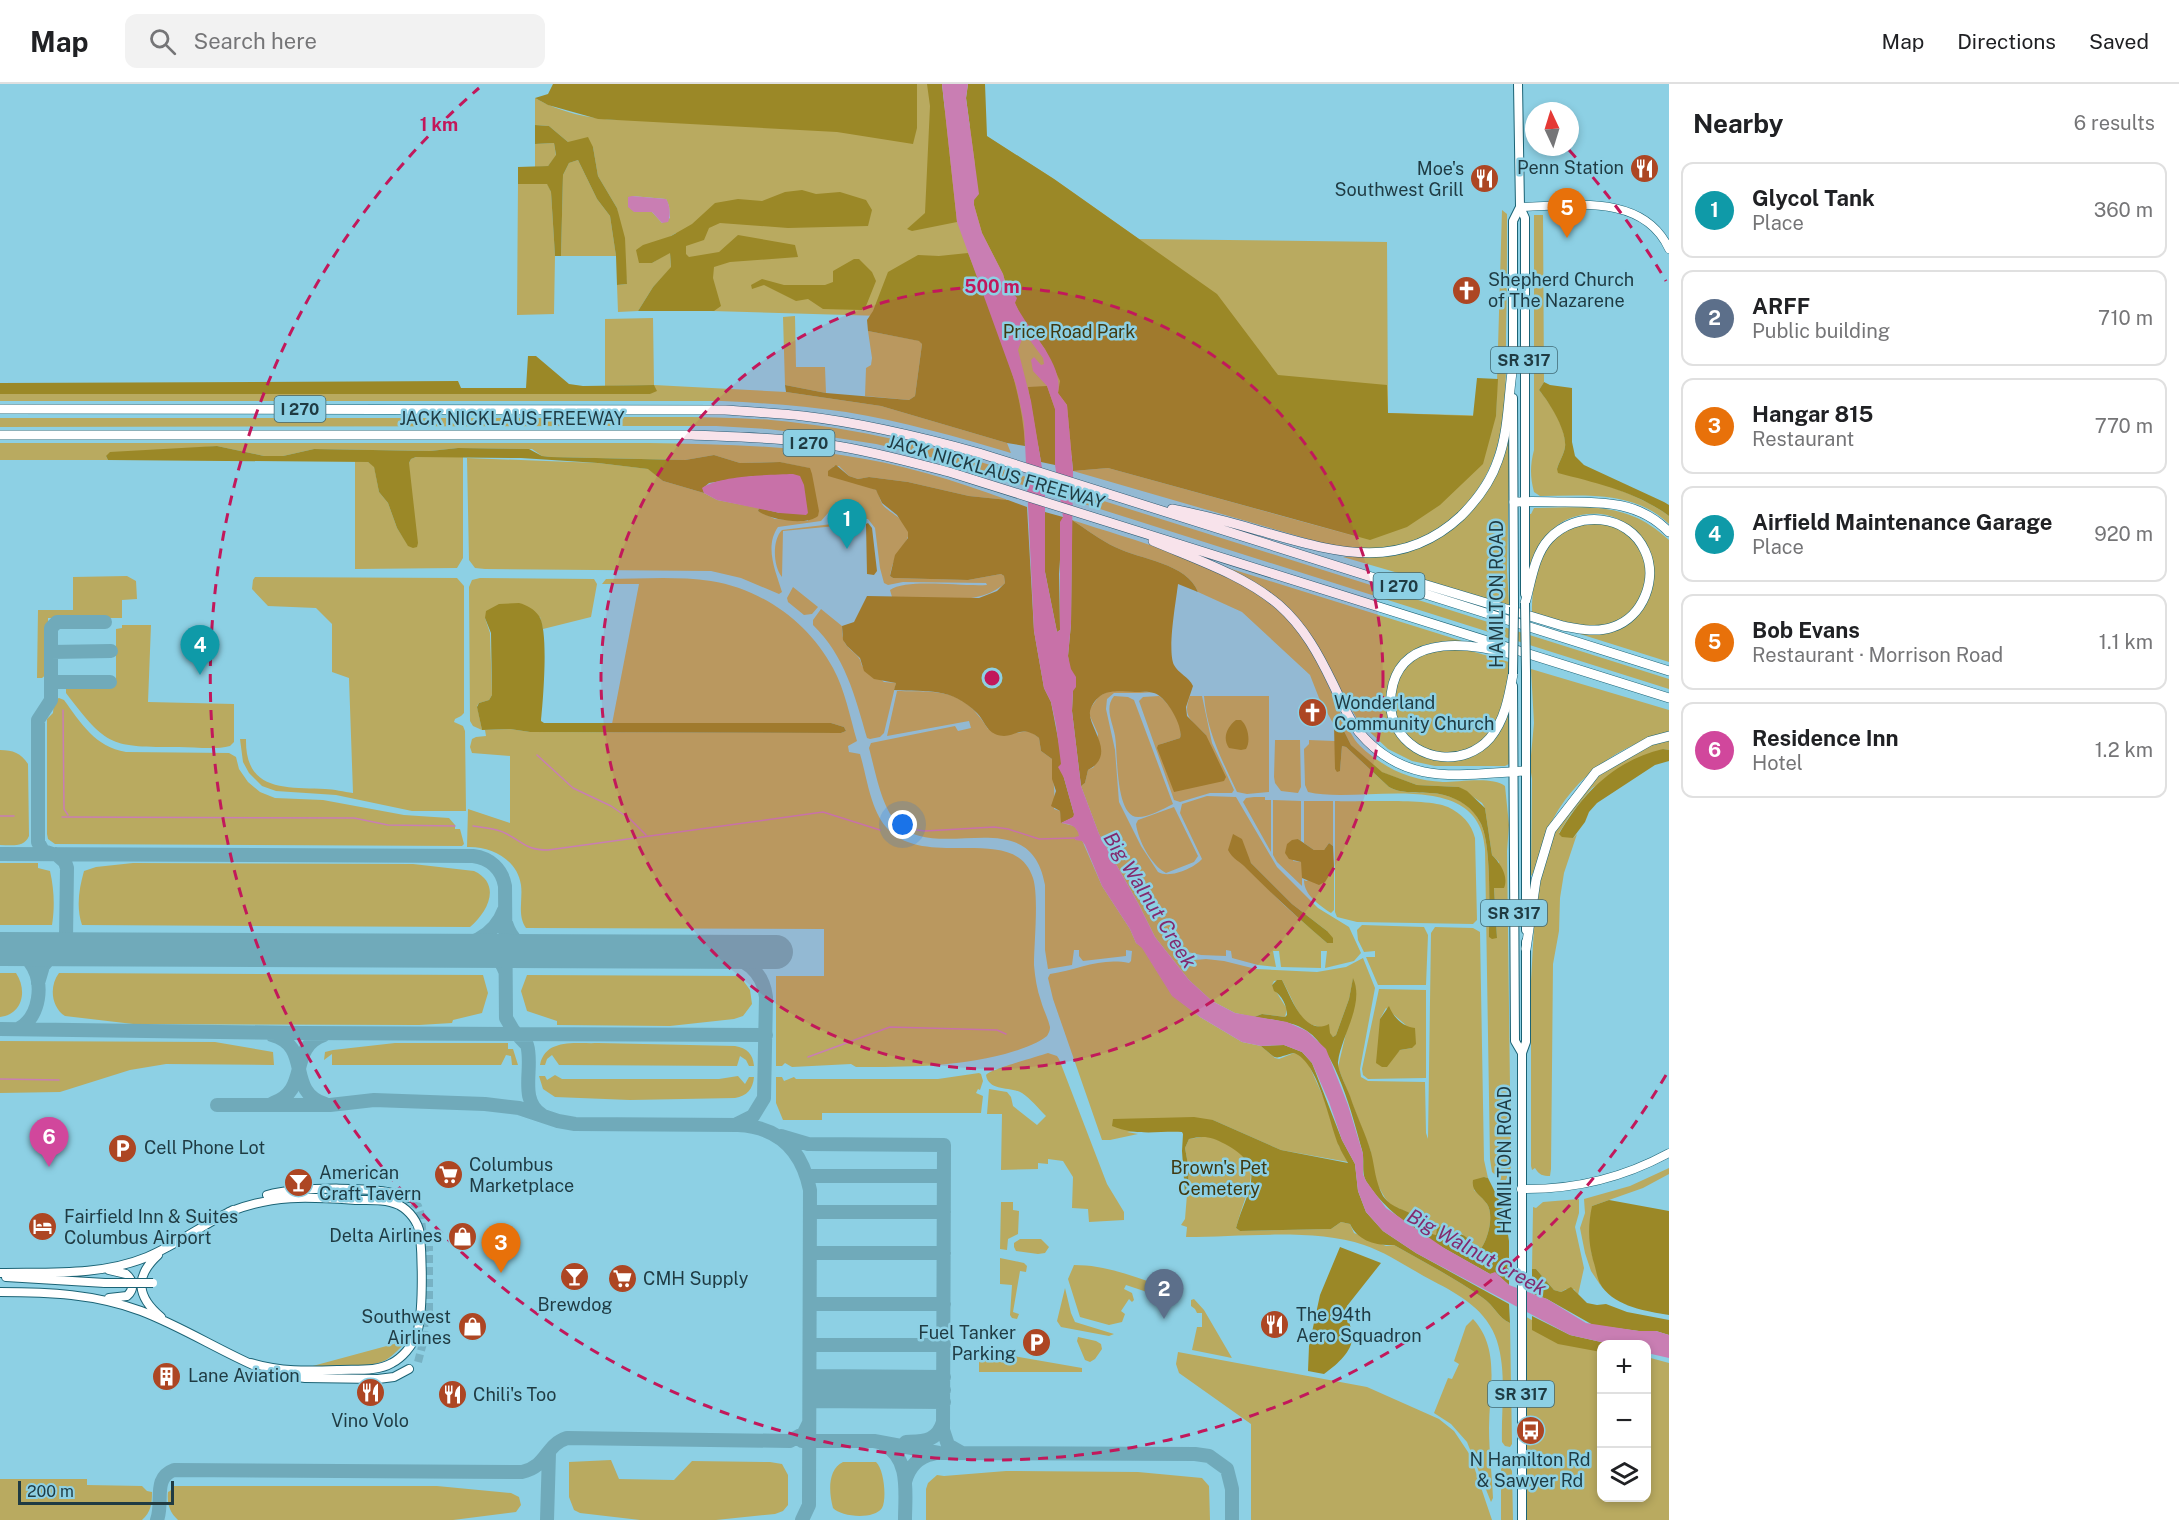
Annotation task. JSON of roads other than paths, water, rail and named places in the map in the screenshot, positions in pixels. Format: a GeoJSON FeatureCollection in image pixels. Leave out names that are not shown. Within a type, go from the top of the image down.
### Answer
{"type":"FeatureCollection","features":[{"type":"Feature","properties":{"kind":"highway"},"geometry":{"type":"LineString","coordinates":[[1128,501],[1213,517],[1343,553],[1385,553],[1419,544],[1449,527],[1470,507],[1489,481],[1499,458],[1513,365]]}},
{"type":"Feature","properties":{"kind":"highway","name":"JACK NICKLAUS FREEWAY"},"geometry":{"type":"LineString","coordinates":[[0,409],[725,410],[801,416],[867,425],[933,440],[1669,671]]}},
{"type":"Feature","properties":{"kind":"highway","name":"JACK NICKLAUS FREEWAY"},"geometry":{"type":"LineString","coordinates":[[0,435],[565,435],[767,438],[831,445],[892,457],[1012,491],[1669,698]]}},
{"type":"Feature","properties":{"kind":"highway"},"geometry":{"type":"LineString","coordinates":[[1514,502],[1601,501],[1619,504],[1649,516],[1669,532]]}},
{"type":"Feature","properties":{"kind":"highway"},"geometry":{"type":"LineString","coordinates":[[1361,573],[1420,583],[1563,626],[1581,630],[1598,630],[1612,628],[1623,623],[1640,607],[1648,589],[1650,570],[1646,552],[1635,535],[1609,520],[1587,518],[1566,525],[1548,540],[1536,564],[1525,603]]}},
{"type":"Feature","properties":{"kind":"highway"},"geometry":{"type":"LineString","coordinates":[[1130,528],[1149,539],[1244,582],[1279,605],[1306,634],[1359,732],[1388,758],[1428,774],[1525,771]]}},
{"type":"Feature","properties":{"kind":"highway"},"geometry":{"type":"LineString","coordinates":[[1513,674],[1508,701],[1500,721],[1490,738],[1476,750],[1458,757],[1440,758],[1422,753],[1408,743],[1397,729],[1391,713],[1390,696],[1395,677],[1407,661],[1431,647],[1489,648],[1647,691]]}},
{"type":"Feature","properties":{"kind":"highway"},"geometry":{"type":"LineString","coordinates":[[1526,950],[1536,880],[1551,830],[1596,772],[1650,741],[1669,736]]}},
{"type":"Feature","properties":{"kind":"main road","name":"HAMILTON ROAD"},"geometry":{"type":"LineString","coordinates":[[1518,84],[1520,207],[1525,218],[1526,1042],[1522,1053],[1522,1520]]}},
{"type":"Feature","properties":{"kind":"main road"},"geometry":{"type":"LineString","coordinates":[[1520,207],[1604,206],[1619,208],[1646,221],[1661,235],[1669,249]]}},
{"type":"Feature","properties":{"kind":"main road","name":"HAMILTON ROAD"},"geometry":{"type":"LineString","coordinates":[[1520,207],[1513,221],[1513,674],[1515,1041],[1522,1053]]}},
{"type":"Feature","properties":{"kind":"main road"},"geometry":{"type":"LineString","coordinates":[[1521,1189],[1557,1188],[1601,1181],[1646,1166],[1669,1153]]}},
{"type":"Feature","properties":{"kind":"main road"},"geometry":{"type":"LineString","coordinates":[[99,1270],[141,1259],[168,1248],[229,1212],[268,1195],[292,1191],[382,1191],[396,1192],[409,1198]]}},
{"type":"Feature","properties":{"kind":"main road"},"geometry":{"type":"LineString","coordinates":[[229,1212],[260,1202],[300,1197],[390,1202],[400,1205],[409,1213],[419,1229],[421,1259],[419,1323],[415,1338],[393,1363],[374,1368],[292,1371],[271,1369],[250,1363]]}},
{"type":"Feature","properties":{"kind":"main road"},"geometry":{"type":"LineString","coordinates":[[168,1248],[146,1267],[141,1286],[150,1307],[170,1324]]}},
{"type":"Feature","properties":{"kind":"main road"},"geometry":{"type":"LineString","coordinates":[[0,1275],[99,1270],[126,1274],[132,1283],[129,1294],[123,1298],[112,1299],[51,1292],[0,1292]]}},
{"type":"Feature","properties":{"kind":"main road"},"geometry":{"type":"LineString","coordinates":[[0,1275],[105,1283],[153,1283]]}},
{"type":"Feature","properties":{"kind":"main road"},"geometry":{"type":"LineString","coordinates":[[73,1294],[126,1306],[276,1373],[305,1378],[386,1378],[409,1369]]}},
{"type":"Feature","properties":{"kind":"waterway"},"geometry":{"type":"LineString","coordinates":[[63,710],[64,809],[68,815]]}},
{"type":"Feature","properties":{"kind":"waterway"},"geometry":{"type":"LineString","coordinates":[[537,755],[573,788],[611,806],[630,819],[646,835]]}},
{"type":"Feature","properties":{"kind":"waterway"},"geometry":{"type":"LineString","coordinates":[[473,826],[499,830],[530,847],[541,850],[823,812],[880,830]]}},
{"type":"Feature","properties":{"kind":"waterway"},"geometry":{"type":"LineString","coordinates":[[0,816],[14,816]]}},
{"type":"Feature","properties":{"kind":"waterway"},"geometry":{"type":"LineString","coordinates":[[62,817],[354,818],[388,825],[455,826]]}},
{"type":"Feature","properties":{"kind":"waterway"},"geometry":{"type":"LineString","coordinates":[[917,830],[994,827],[1039,839],[1076,838]]}},
{"type":"Feature","properties":{"kind":"waterway"},"geometry":{"type":"LineString","coordinates":[[808,1057],[890,1027],[997,1030],[1006,1034]]}},
{"type":"Feature","properties":{"kind":"waterway"},"geometry":{"type":"LineString","coordinates":[[0,1079],[59,1080]]}},
{"type":"Feature","properties":{"kind":"tunnel"},"geometry":{"type":"LineString","coordinates":[[402,1197],[418,1206],[425,1252]]}},
{"type":"Feature","properties":{"kind":"tunnel"},"geometry":{"type":"LineString","coordinates":[[429,1246],[429,1311]]}},
{"type":"Feature","properties":{"kind":"tunnel"},"geometry":{"type":"LineString","coordinates":[[418,1362],[424,1339],[425,1304]]}},
{"type":"Feature","properties":{"kind":"place","name":"Penn Station"},"geometry":{"type":"Point","coordinates":[1645,168]}},
{"type":"Feature","properties":{"kind":"place","name":"Moe's Southwest Grill"},"geometry":{"type":"Point","coordinates":[1485,179]}},
{"type":"Feature","properties":{"kind":"place","name":"Bob Evans"},"geometry":{"type":"Point","coordinates":[1567,238]}},
{"type":"Feature","properties":{"kind":"place","name":"Shepherd Church of The Nazarene"},"geometry":{"type":"Point","coordinates":[1467,290]}},
{"type":"Feature","properties":{"kind":"place","name":"Glycol Tank"},"geometry":{"type":"Point","coordinates":[847,549]}},
{"type":"Feature","properties":{"kind":"place","name":"Airfield Maintenance Garage"},"geometry":{"type":"Point","coordinates":[200,675]}},
{"type":"Feature","properties":{"kind":"place","name":"Wonderland Community Church"},"geometry":{"type":"Point","coordinates":[1313,713]}},
{"type":"Feature","properties":{"kind":"place","name":"Cell Phone Lot"},"geometry":{"type":"Point","coordinates":[123,1148]}},
{"type":"Feature","properties":{"kind":"place","name":"Residence Inn"},"geometry":{"type":"Point","coordinates":[49,1167]}},
{"type":"Feature","properties":{"kind":"place","name":"Columbus Marketplace"},"geometry":{"type":"Point","coordinates":[448,1175]}},
{"type":"Feature","properties":{"kind":"place","name":"American Craft Tavern"},"geometry":{"type":"Point","coordinates":[298,1183]}},
{"type":"Feature","properties":{"kind":"place","name":"Fairfield Inn & Suites Columbus Airport"},"geometry":{"type":"Point","coordinates":[43,1227]}},
{"type":"Feature","properties":{"kind":"place","name":"Delta Airlines"},"geometry":{"type":"Point","coordinates":[463,1236]}},
{"type":"Feature","properties":{"kind":"place","name":"Hangar 815"},"geometry":{"type":"Point","coordinates":[501,1273]}},
{"type":"Feature","properties":{"kind":"place","name":"Brewdog"},"geometry":{"type":"Point","coordinates":[575,1276]}},
{"type":"Feature","properties":{"kind":"place","name":"CMH Supply"},"geometry":{"type":"Point","coordinates":[622,1279]}},
{"type":"Feature","properties":{"kind":"place","name":"ARFF"},"geometry":{"type":"Point","coordinates":[1164,1319]}},
{"type":"Feature","properties":{"kind":"place","name":"The 94th Aero Squadron"},"geometry":{"type":"Point","coordinates":[1275,1325]}},
{"type":"Feature","properties":{"kind":"place","name":"Southwest Airlines"},"geometry":{"type":"Point","coordinates":[472,1327]}},
{"type":"Feature","properties":{"kind":"place","name":"Fuel Tanker Parking"},"geometry":{"type":"Point","coordinates":[1037,1343]}},
{"type":"Feature","properties":{"kind":"place","name":"Lane Aviation"},"geometry":{"type":"Point","coordinates":[167,1376]}},
{"type":"Feature","properties":{"kind":"place","name":"Vino Volo"},"geometry":{"type":"Point","coordinates":[370,1392]}},
{"type":"Feature","properties":{"kind":"place","name":"Chili's Too"},"geometry":{"type":"Point","coordinates":[452,1395]}},
{"type":"Feature","properties":{"kind":"place","name":"N Hamilton Rd & Sawyer Rd"},"geometry":{"type":"Point","coordinates":[1530,1431]}},
{"type":"Feature","properties":{"kind":"park label","name":"Price Road Park"},"geometry":{"type":"Point","coordinates":[1069,332]}},
{"type":"Feature","properties":{"kind":"park label","name":"Brown's Pet Cemetery"},"geometry":{"type":"Point","coordinates":[1219,1178]}},
{"type":"Feature","properties":{"kind":"water label","name":"Big Walnut Creek"},"geometry":{"type":"Point","coordinates":[1150,900]}},
{"type":"Feature","properties":{"kind":"water label","name":"Big Walnut Creek"},"geometry":{"type":"Point","coordinates":[1477,1252]}}]}
